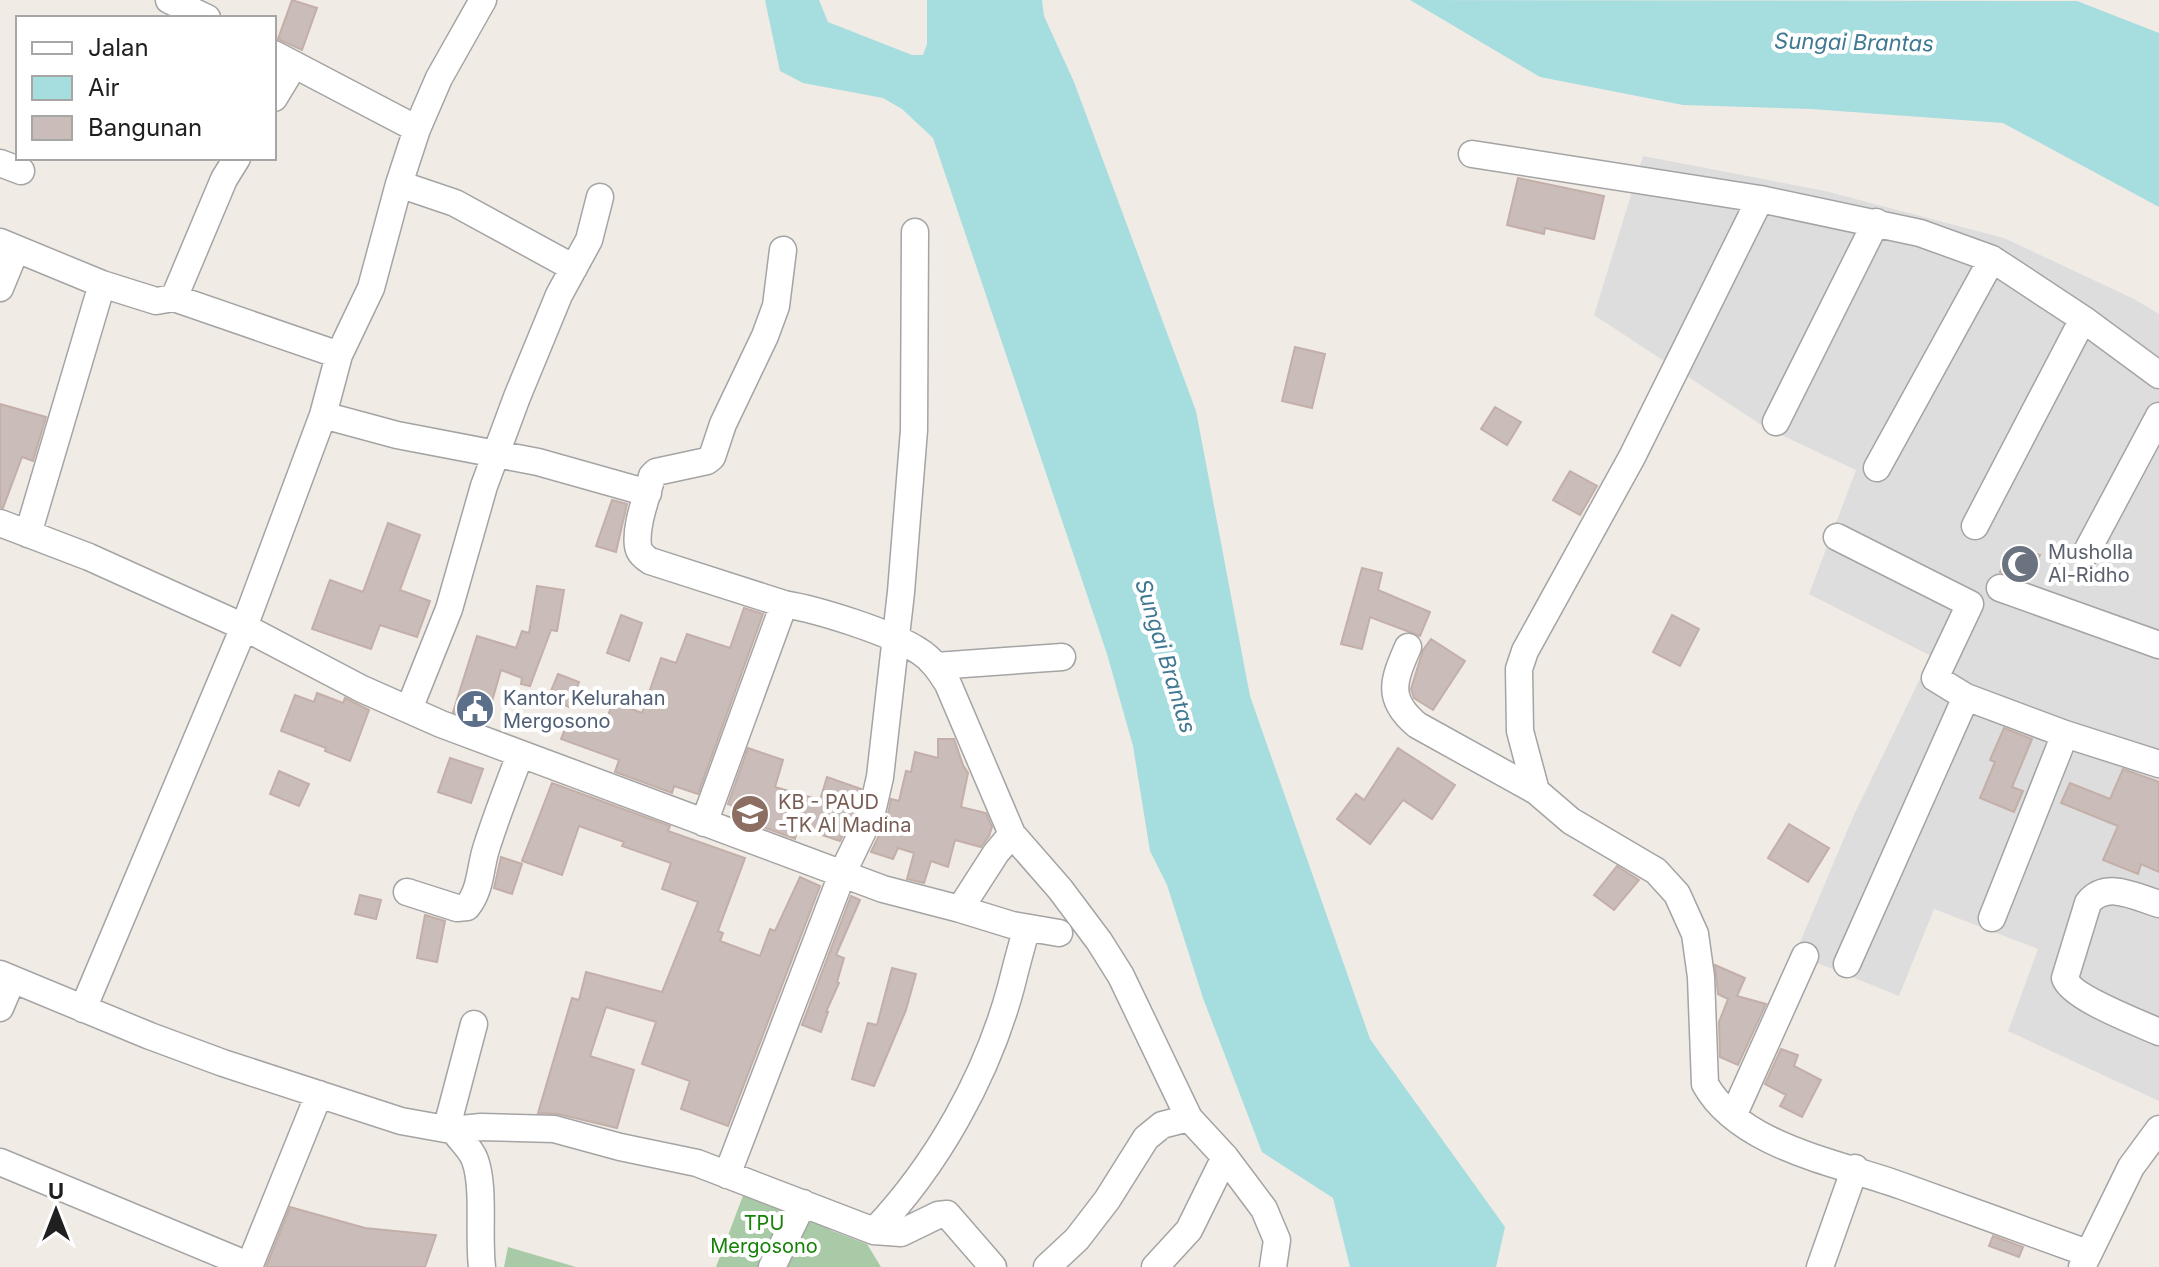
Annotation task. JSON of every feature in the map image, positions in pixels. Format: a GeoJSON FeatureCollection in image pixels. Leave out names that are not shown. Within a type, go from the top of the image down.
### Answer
{"type":"FeatureCollection","features":[{"type":"Feature","properties":{"kind":"street"},"geometry":{"type":"LineString","coordinates":[[169,0],[201,10]]}},
{"type":"Feature","properties":{"kind":"street"},"geometry":{"type":"LineString","coordinates":[[83,1009],[244,627],[323,415],[339,355],[371,288],[417,129],[439,78],[483,0]]}},
{"type":"Feature","properties":{"kind":"street"},"geometry":{"type":"LineString","coordinates":[[276,90],[284,60],[417,129]]}},
{"type":"Feature","properties":{"kind":"street"},"geometry":{"type":"LineString","coordinates":[[1472,154],[1760,199],[1920,233],[1992,259],[2083,319],[2159,375]]}},
{"type":"Feature","properties":{"kind":"street"},"geometry":{"type":"LineString","coordinates":[[174,298],[224,179],[236,160]]}},
{"type":"Feature","properties":{"kind":"street"},"geometry":{"type":"LineString","coordinates":[[399,184],[455,203],[574,268]]}},
{"type":"Feature","properties":{"kind":"street"},"geometry":{"type":"LineString","coordinates":[[409,709],[449,609],[484,486],[517,397],[553,307],[589,240],[600,197]]}},
{"type":"Feature","properties":{"kind":"street"},"geometry":{"type":"LineString","coordinates":[[1536,791],[1519,719],[1519,669],[1525,651],[1632,457],[1760,199]]}},
{"type":"Feature","properties":{"kind":"street"},"geometry":{"type":"LineString","coordinates":[[1776,422],[1876,222]]}},
{"type":"Feature","properties":{"kind":"street"},"geometry":{"type":"LineString","coordinates":[[727,1175],[843,872],[872,812],[880,777],[896,639],[914,430],[915,232]]}},
{"type":"Feature","properties":{"kind":"street"},"geometry":{"type":"LineString","coordinates":[[0,288],[8,246],[102,284],[156,301],[174,298],[339,355]]}},
{"type":"Feature","properties":{"kind":"street"},"geometry":{"type":"LineString","coordinates":[[783,250],[776,306],[753,364],[723,424],[712,457],[707,461],[656,472],[648,493],[638,548],[650,561],[784,604],[805,607],[896,639],[920,652],[936,666],[948,684],[1012,834],[1060,889],[1099,941],[1121,976],[1189,1118],[1225,1157],[1264,1209],[1277,1240],[1273,1267]]}},
{"type":"Feature","properties":{"kind":"street"},"geometry":{"type":"LineString","coordinates":[[1877,468],[1992,259]]}},
{"type":"Feature","properties":{"kind":"street"},"geometry":{"type":"LineString","coordinates":[[28,534],[102,284]]}},
{"type":"Feature","properties":{"kind":"street"},"geometry":{"type":"LineString","coordinates":[[1975,526],[2083,319]]}},
{"type":"Feature","properties":{"kind":"street"},"geometry":{"type":"LineString","coordinates":[[323,415],[397,435],[497,454],[648,493]]}},
{"type":"Feature","properties":{"kind":"street"},"geometry":{"type":"LineString","coordinates":[[2086,553],[2159,416]]}},
{"type":"Feature","properties":{"kind":"street"},"geometry":{"type":"LineString","coordinates":[[0,523],[89,557],[244,627],[362,689],[520,755],[883,889],[1027,928],[1059,933]]}},
{"type":"Feature","properties":{"kind":"street"},"geometry":{"type":"LineString","coordinates":[[1837,537],[1970,604],[1935,678],[1966,697],[2065,734],[2159,764]]}},
{"type":"Feature","properties":{"kind":"street"},"geometry":{"type":"LineString","coordinates":[[2000,588],[2159,645]]}},
{"type":"Feature","properties":{"kind":"street"},"geometry":{"type":"LineString","coordinates":[[704,823],[784,604]]}},
{"type":"Feature","properties":{"kind":"street"},"geometry":{"type":"LineString","coordinates":[[1408,647],[1395,680],[1397,702],[1404,714],[1417,725],[1536,791],[1571,821],[1656,871],[1677,894],[1695,934],[1701,977],[1705,1084],[1713,1098],[1733,1116],[1762,1135],[1802,1154],[1855,1168],[2084,1260],[2131,1167],[2159,1129]]}},
{"type":"Feature","properties":{"kind":"street"},"geometry":{"type":"LineString","coordinates":[[936,666],[1062,657]]}},
{"type":"Feature","properties":{"kind":"street"},"geometry":{"type":"LineString","coordinates":[[1847,964],[1966,697]]}},
{"type":"Feature","properties":{"kind":"street"},"geometry":{"type":"LineString","coordinates":[[1992,918],[2065,734]]}},
{"type":"Feature","properties":{"kind":"street"},"geometry":{"type":"LineString","coordinates":[[407,892],[457,908],[467,907],[482,874],[485,852],[520,755]]}},
{"type":"Feature","properties":{"kind":"street"},"geometry":{"type":"LineString","coordinates":[[960,909],[1012,834]]}},
{"type":"Feature","properties":{"kind":"street"},"geometry":{"type":"LineString","coordinates":[[2159,904],[2112,891],[2097,894],[2088,903],[2065,978],[2069,986],[2088,999],[2159,1032]]}},
{"type":"Feature","properties":{"kind":"street"},"geometry":{"type":"LineString","coordinates":[[874,1231],[919,1178],[972,1088],[1012,983],[1027,928]]}},
{"type":"Feature","properties":{"kind":"street"},"geometry":{"type":"LineString","coordinates":[[1733,1116],[1805,956]]}},
{"type":"Feature","properties":{"kind":"street"},"geometry":{"type":"LineString","coordinates":[[0,1008],[6,977],[223,1063],[401,1121],[451,1130],[481,1127],[554,1129],[697,1163],[874,1231],[901,1233],[938,1215],[947,1214],[993,1267]]}},
{"type":"Feature","properties":{"kind":"street"},"geometry":{"type":"LineString","coordinates":[[474,1024],[449,1119],[451,1130],[475,1158],[479,1178],[482,1267]]}},
{"type":"Feature","properties":{"kind":"street"},"geometry":{"type":"LineString","coordinates":[[0,1162],[250,1267],[319,1094]]}},
{"type":"Feature","properties":{"kind":"street"},"geometry":{"type":"LineString","coordinates":[[1047,1267],[1077,1239],[1107,1200],[1146,1138],[1162,1125],[1189,1118]]}},
{"type":"Feature","properties":{"kind":"street"},"geometry":{"type":"LineString","coordinates":[[1155,1267],[1189,1230],[1225,1157]]}},
{"type":"Feature","properties":{"kind":"street"},"geometry":{"type":"LineString","coordinates":[[1820,1267],[1855,1168]]}},
{"type":"Feature","properties":{"kind":"street"},"geometry":{"type":"LineString","coordinates":[[772,1267],[803,1203]]}},
{"type":"Feature","properties":{"kind":"shaded area"},"geometry":{"type":"Polygon","coordinates":[[[1643,156],[1825,191],[2004,238],[2134,299],[2159,314],[2159,1101],[2008,1031],[2038,949],[1934,909],[1899,996],[1795,954],[1853,817],[1931,656],[1809,594],[1856,470],[1766,428],[1594,315],[1643,156]]]}},
{"type":"Feature","properties":{"kind":"green space","name":"TPU Mergosono"},"geometry":{"type":"Polygon","coordinates":[[[744,1193],[833,1220],[830,1230],[867,1244],[881,1267],[716,1267],[744,1193]]]}},
{"type":"Feature","properties":{"kind":"green space"},"geometry":{"type":"Polygon","coordinates":[[[508,1247],[576,1267],[504,1267],[508,1247]]]}},
{"type":"Feature","properties":{"kind":"water","name":"Sungai Brantas"},"geometry":{"type":"Polygon","coordinates":[[[765,0],[819,0],[828,22],[912,55],[923,55],[927,44],[927,0],[1042,0],[1044,16],[1074,82],[1196,411],[1250,696],[1370,1039],[1505,1227],[1496,1267],[1350,1267],[1333,1198],[1262,1152],[1203,998],[1167,885],[1150,851],[1133,746],[1107,654],[933,138],[902,109],[883,98],[803,83],[780,71],[765,0]]]}},
{"type":"Feature","properties":{"kind":"water","name":"Sungai Brantas"},"geometry":{"type":"Polygon","coordinates":[[[1410,0],[2077,1],[2159,33],[2159,207],[2003,123],[1811,109],[1683,105],[1540,77],[1410,0]]]}},
{"type":"Feature","properties":{"kind":"building"},"geometry":{"type":"Polygon","coordinates":[[[292,0],[317,8],[302,50],[278,39],[292,0]]]}},
{"type":"Feature","properties":{"kind":"building"},"geometry":{"type":"Polygon","coordinates":[[[1518,178],[1604,196],[1594,239],[1545,228],[1544,234],[1507,225],[1518,178]]]}},
{"type":"Feature","properties":{"kind":"building"},"geometry":{"type":"Polygon","coordinates":[[[1295,347],[1325,354],[1312,408],[1282,401],[1295,347]]]}},
{"type":"Feature","properties":{"kind":"building"},"geometry":{"type":"Polygon","coordinates":[[[0,404],[46,417],[33,461],[22,457],[3,508],[0,507],[0,404]]]}},
{"type":"Feature","properties":{"kind":"building"},"geometry":{"type":"Polygon","coordinates":[[[1495,407],[1521,422],[1507,445],[1481,429],[1495,407]]]}},
{"type":"Feature","properties":{"kind":"building"},"geometry":{"type":"Polygon","coordinates":[[[1570,471],[1597,486],[1580,515],[1553,500],[1570,471]]]}},
{"type":"Feature","properties":{"kind":"building"},"geometry":{"type":"Polygon","coordinates":[[[612,500],[627,504],[616,552],[596,546],[612,500]]]}},
{"type":"Feature","properties":{"kind":"building"},"geometry":{"type":"Polygon","coordinates":[[[388,523],[420,535],[400,590],[430,601],[417,637],[380,625],[371,649],[312,629],[330,580],[363,592],[388,523]]]}},
{"type":"Feature","properties":{"kind":"building","name":"Musholla Al-Ridho"},"geometry":{"type":"Polygon","coordinates":[[[2013,548],[2040,555],[2027,581],[2000,572],[2013,548]]]}},
{"type":"Feature","properties":{"kind":"building"},"geometry":{"type":"Polygon","coordinates":[[[1362,568],[1382,573],[1378,590],[1430,612],[1420,636],[1370,617],[1362,649],[1341,644],[1362,568]]]}},
{"type":"Feature","properties":{"kind":"building"},"geometry":{"type":"Polygon","coordinates":[[[537,586],[564,590],[557,631],[551,630],[530,686],[521,684],[522,678],[501,670],[486,722],[453,712],[477,636],[516,648],[522,631],[529,633],[537,586]]]}},
{"type":"Feature","properties":{"kind":"building"},"geometry":{"type":"Polygon","coordinates":[[[744,608],[763,614],[698,794],[674,786],[672,793],[615,772],[619,760],[561,739],[570,717],[603,729],[613,702],[642,713],[661,658],[676,663],[687,634],[730,648],[744,608]]]}},
{"type":"Feature","properties":{"kind":"building"},"geometry":{"type":"Polygon","coordinates":[[[621,615],[642,623],[629,661],[607,653],[621,615]]]}},
{"type":"Feature","properties":{"kind":"building"},"geometry":{"type":"Polygon","coordinates":[[[1672,615],[1699,629],[1680,666],[1653,652],[1672,615]]]}},
{"type":"Feature","properties":{"kind":"building"},"geometry":{"type":"Polygon","coordinates":[[[1431,639],[1465,661],[1433,710],[1414,698],[1411,689],[1423,650],[1431,639]]]}},
{"type":"Feature","properties":{"kind":"building"},"geometry":{"type":"Polygon","coordinates":[[[558,674],[579,682],[569,707],[548,698],[558,674]]]}},
{"type":"Feature","properties":{"kind":"building"},"geometry":{"type":"Polygon","coordinates":[[[317,693],[343,703],[345,698],[369,710],[350,761],[281,731],[295,695],[314,702],[317,693]]]}},
{"type":"Feature","properties":{"kind":"building"},"geometry":{"type":"Polygon","coordinates":[[[2004,728],[2032,739],[2012,787],[2023,791],[2014,812],[1980,798],[1995,762],[1990,760],[2004,728]]]}},
{"type":"Feature","properties":{"kind":"building"},"geometry":{"type":"Polygon","coordinates":[[[938,739],[954,739],[968,773],[961,807],[986,813],[992,827],[981,847],[955,840],[948,867],[931,861],[924,883],[907,879],[914,853],[898,848],[893,859],[871,852],[887,819],[891,799],[899,801],[906,771],[911,772],[915,752],[938,758],[938,739]]]}},
{"type":"Feature","properties":{"kind":"building"},"geometry":{"type":"Polygon","coordinates":[[[748,748],[783,760],[775,787],[820,800],[827,777],[861,789],[857,807],[840,841],[798,827],[795,839],[739,818],[743,809],[728,804],[748,748]]]}},
{"type":"Feature","properties":{"kind":"building"},"geometry":{"type":"Polygon","coordinates":[[[1398,748],[1455,785],[1432,819],[1403,800],[1370,844],[1337,819],[1356,794],[1364,800],[1398,748]]]}},
{"type":"Feature","properties":{"kind":"building"},"geometry":{"type":"Polygon","coordinates":[[[450,758],[483,769],[471,803],[438,792],[450,758]]]}},
{"type":"Feature","properties":{"kind":"building"},"geometry":{"type":"Polygon","coordinates":[[[2123,769],[2159,782],[2159,872],[2141,864],[2138,874],[2103,860],[2118,826],[2061,803],[2070,783],[2110,799],[2123,769]]]}},
{"type":"Feature","properties":{"kind":"building"},"geometry":{"type":"Polygon","coordinates":[[[279,771],[309,784],[299,806],[270,794],[279,771]]]}},
{"type":"Feature","properties":{"kind":"building"},"geometry":{"type":"Polygon","coordinates":[[[552,783],[670,826],[668,831],[745,858],[718,931],[723,933],[720,941],[760,956],[770,929],[775,931],[800,877],[820,886],[728,1126],[681,1109],[690,1081],[642,1064],[656,1022],[606,1007],[590,1056],[634,1070],[617,1128],[558,1114],[538,1113],[572,998],[579,1000],[586,972],[662,992],[698,902],[662,889],[671,863],[622,846],[624,842],[579,826],[562,875],[522,861],[552,783]]]}},
{"type":"Feature","properties":{"kind":"building"},"geometry":{"type":"Polygon","coordinates":[[[1789,824],[1829,848],[1808,882],[1768,858],[1789,824]]]}},
{"type":"Feature","properties":{"kind":"building"},"geometry":{"type":"Polygon","coordinates":[[[501,857],[522,864],[512,894],[494,888],[501,857]]]}},
{"type":"Feature","properties":{"kind":"building"},"geometry":{"type":"Polygon","coordinates":[[[1617,866],[1639,880],[1614,910],[1594,895],[1617,866]]]}},
{"type":"Feature","properties":{"kind":"building"},"geometry":{"type":"Polygon","coordinates":[[[360,895],[381,900],[376,919],[355,914],[360,895]]]}},
{"type":"Feature","properties":{"kind":"building"},"geometry":{"type":"Polygon","coordinates":[[[851,896],[860,900],[836,955],[844,958],[839,983],[821,1032],[802,1025],[851,896]]]}},
{"type":"Feature","properties":{"kind":"building"},"geometry":{"type":"Polygon","coordinates":[[[425,915],[445,921],[437,962],[417,958],[425,915]]]}},
{"type":"Feature","properties":{"kind":"building"},"geometry":{"type":"Polygon","coordinates":[[[1715,965],[1745,978],[1737,996],[1766,1004],[1738,1065],[1720,1057],[1719,1022],[1728,999],[1718,994],[1715,965]]]}},
{"type":"Feature","properties":{"kind":"building"},"geometry":{"type":"Polygon","coordinates":[[[892,968],[916,974],[906,1010],[874,1086],[852,1079],[868,1023],[877,1025],[892,968]]]}},
{"type":"Feature","properties":{"kind":"building"},"geometry":{"type":"Polygon","coordinates":[[[1781,1049],[1798,1055],[1794,1066],[1821,1080],[1802,1117],[1780,1106],[1786,1095],[1765,1084],[1781,1049]]]}},
{"type":"Feature","properties":{"kind":"building"},"geometry":{"type":"Polygon","coordinates":[[[290,1207],[365,1228],[436,1235],[425,1267],[266,1267],[290,1207]]]}},
{"type":"Feature","properties":{"kind":"building"},"geometry":{"type":"Polygon","coordinates":[[[1993,1236],[2023,1247],[2019,1257],[1989,1246],[1993,1236]]]}},
{"type":"Feature","properties":{"kind":"place","name":"Musholla Al-Ridho"},"geometry":{"type":"Point","coordinates":[2020,564]}},
{"type":"Feature","properties":{"kind":"place","name":"Kantor Kelurahan Mergosono"},"geometry":{"type":"Point","coordinates":[475,709]}},
{"type":"Feature","properties":{"kind":"place","name":"KB - PAUD -TK Al Madina"},"geometry":{"type":"Point","coordinates":[750,814]}}]}
